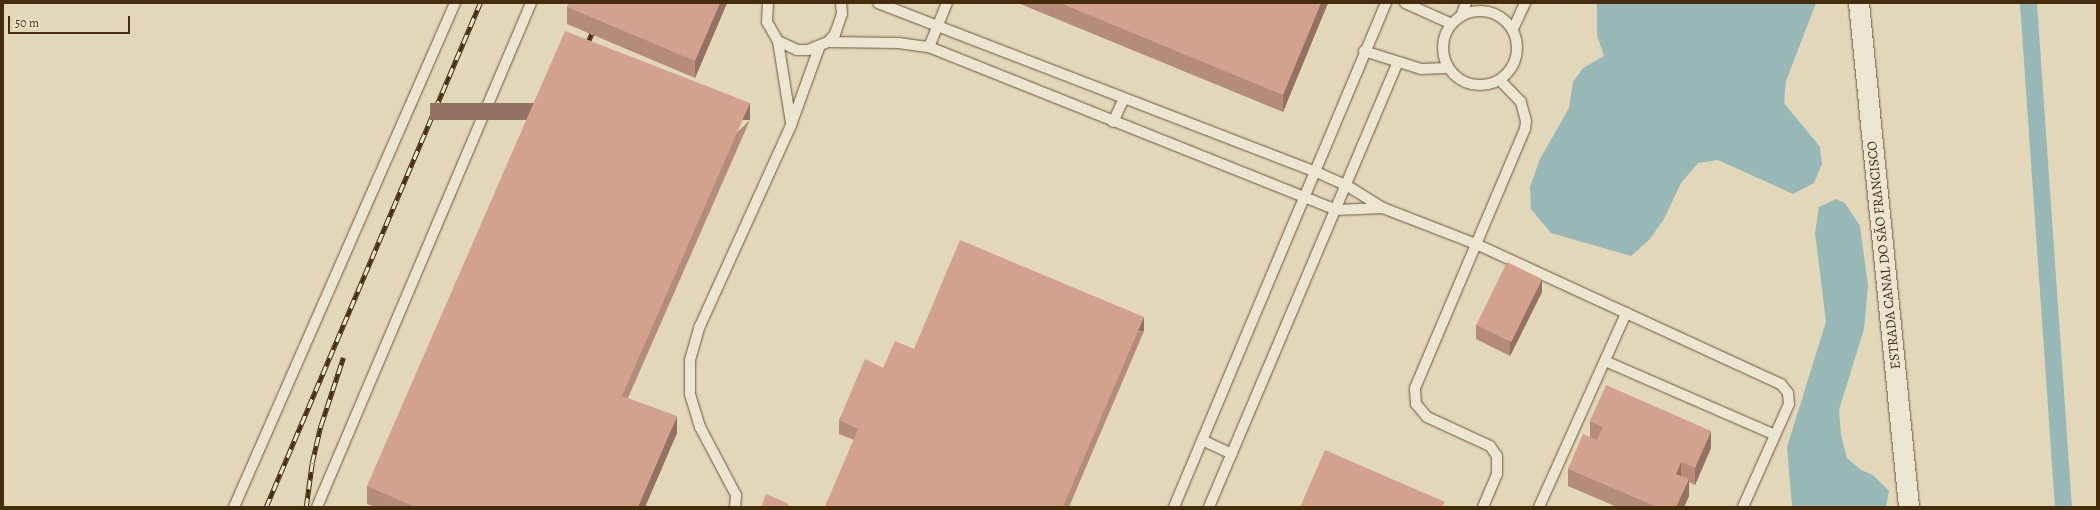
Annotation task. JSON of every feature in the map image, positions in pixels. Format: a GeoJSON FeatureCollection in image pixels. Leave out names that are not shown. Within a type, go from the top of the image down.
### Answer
{"type":"FeatureCollection","features":[{"type":"Feature","properties":{"kind":"street","name":"ESTRADA CANAL DO SÃO FRANCISCO"},"geometry":{"type":"LineString","coordinates":[[1859,3],[1909,507]]}},
{"type":"Feature","properties":{"kind":"lane"},"geometry":{"type":"LineString","coordinates":[[234,507],[455,3]]}},
{"type":"Feature","properties":{"kind":"lane"},"geometry":{"type":"LineString","coordinates":[[316,507],[531,3]]}},
{"type":"Feature","properties":{"kind":"lane"},"geometry":{"type":"LineString","coordinates":[[768,3],[767,22],[778,40],[791,125]]}},
{"type":"Feature","properties":{"kind":"lane"},"geometry":{"type":"LineString","coordinates":[[778,40],[797,50],[819,48],[828,42],[840,25],[841,3]]}},
{"type":"Feature","properties":{"kind":"lane"},"geometry":{"type":"LineString","coordinates":[[878,3],[1314,171],[1346,185],[1384,208],[1476,244],[1781,384],[1788,393],[1789,404],[1743,507]]}},
{"type":"Feature","properties":{"kind":"lane"},"geometry":{"type":"LineString","coordinates":[[929,47],[947,3]]}},
{"type":"Feature","properties":{"kind":"lane"},"geometry":{"type":"LineString","coordinates":[[1174,507],[1302,198],[1364,51],[1386,3]]}},
{"type":"Feature","properties":{"kind":"lane"},"geometry":{"type":"LineString","coordinates":[[1406,3],[1452,24]]}},
{"type":"Feature","properties":{"kind":"lane"},"geometry":{"type":"LineString","coordinates":[[1461,16],[1466,3]]}},
{"type":"Feature","properties":{"kind":"lane"},"geometry":{"type":"LineString","coordinates":[[1512,29],[1525,3]]}},
{"type":"Feature","properties":{"kind":"lane"},"geometry":{"type":"LineString","coordinates":[[1478,11],[1495,14],[1512,29],[1518,51],[1515,63],[1500,80],[1489,85],[1466,83],[1448,68],[1443,45],[1452,24],[1461,16],[1478,11]]}},
{"type":"Feature","properties":{"kind":"lane"},"geometry":{"type":"LineString","coordinates":[[828,42],[899,43],[929,47],[1302,198],[1336,210],[1384,208]]}},
{"type":"Feature","properties":{"kind":"lane"},"geometry":{"type":"LineString","coordinates":[[735,507],[736,495],[700,427],[690,394],[690,360],[700,326],[791,125],[819,48]]}},
{"type":"Feature","properties":{"kind":"lane"},"geometry":{"type":"LineString","coordinates":[[1364,51],[1397,64],[1421,70],[1448,68]]}},
{"type":"Feature","properties":{"kind":"lane"},"geometry":{"type":"LineString","coordinates":[[1209,507],[1397,64]]}},
{"type":"Feature","properties":{"kind":"lane"},"geometry":{"type":"LineString","coordinates":[[1483,507],[1497,474],[1497,456],[1490,446],[1427,417],[1416,404],[1415,388],[1525,130],[1526,121],[1521,102],[1500,80]]}},
{"type":"Feature","properties":{"kind":"lane"},"geometry":{"type":"LineString","coordinates":[[1113,122],[1124,98]]}},
{"type":"Feature","properties":{"kind":"lane"},"geometry":{"type":"LineString","coordinates":[[1539,507],[1626,313]]}},
{"type":"Feature","properties":{"kind":"lane"},"geometry":{"type":"LineString","coordinates":[[1605,361],[1775,435]]}},
{"type":"Feature","properties":{"kind":"lane"},"geometry":{"type":"LineString","coordinates":[[1202,440],[1232,454]]}},
{"type":"Feature","properties":{"kind":"water"},"geometry":{"type":"Polygon","coordinates":[[[1597,3],[1816,3],[1786,81],[1784,103],[1820,147],[1822,164],[1814,183],[1793,194],[1718,160],[1698,163],[1681,183],[1664,219],[1649,240],[1631,256],[1551,233],[1531,209],[1530,187],[1540,159],[1569,108],[1573,82],[1583,68],[1604,56],[1597,35],[1597,3]]]}},
{"type":"Feature","properties":{"kind":"water"},"geometry":{"type":"Polygon","coordinates":[[[1836,199],[1845,203],[1860,226],[1868,285],[1864,329],[1839,410],[1841,435],[1847,458],[1861,470],[1873,475],[1889,491],[1886,507],[1792,506],[1787,447],[1826,322],[1815,233],[1819,207],[1836,199]]]}},
{"type":"Feature","properties":{"kind":"building"},"geometry":{"type":"Polygon","coordinates":[[[569,3],[720,3],[695,61],[567,7],[569,3]]]}},
{"type":"Feature","properties":{"kind":"building"},"geometry":{"type":"Polygon","coordinates":[[[1060,3],[1321,3],[1283,95],[1060,3]]]}},
{"type":"Feature","properties":{"kind":"building"},"geometry":{"type":"Polygon","coordinates":[[[565,31],[750,103],[622,396],[677,416],[638,507],[415,507],[367,486],[565,31]]]}},
{"type":"Feature","properties":{"kind":"building"},"geometry":{"type":"Polygon","coordinates":[[[960,240],[1144,317],[1063,507],[825,507],[858,429],[839,420],[865,359],[883,368],[895,341],[914,349],[960,240]]]}},
{"type":"Feature","properties":{"kind":"building"},"geometry":{"type":"Polygon","coordinates":[[[1507,262],[1542,279],[1511,342],[1476,325],[1507,262]]]}},
{"type":"Feature","properties":{"kind":"building"},"geometry":{"type":"Polygon","coordinates":[[[1606,385],[1711,431],[1695,468],[1681,462],[1676,474],[1689,479],[1676,507],[1657,507],[1568,469],[1583,434],[1597,440],[1603,427],[1590,421],[1606,385]]]}},
{"type":"Feature","properties":{"kind":"building"},"geometry":{"type":"Polygon","coordinates":[[[1325,450],[1445,502],[1442,507],[1300,507],[1325,450]]]}},
{"type":"Feature","properties":{"kind":"building"},"geometry":{"type":"Polygon","coordinates":[[[766,494],[789,504],[787,507],[761,507],[766,494]]]}},
{"type":"Feature","properties":{"kind":"waterway"},"geometry":{"type":"LineString","coordinates":[[2028,3],[2063,507]]}},
{"type":"Feature","properties":{"kind":"railway"},"geometry":{"type":"LineString","coordinates":[[266,507],[480,3]]}},
{"type":"Feature","properties":{"kind":"railway"},"geometry":{"type":"LineString","coordinates":[[584,51],[605,3]]}},
{"type":"Feature","properties":{"kind":"railway"},"geometry":{"type":"LineString","coordinates":[[306,507],[312,463],[321,425],[343,358]]}}]}
